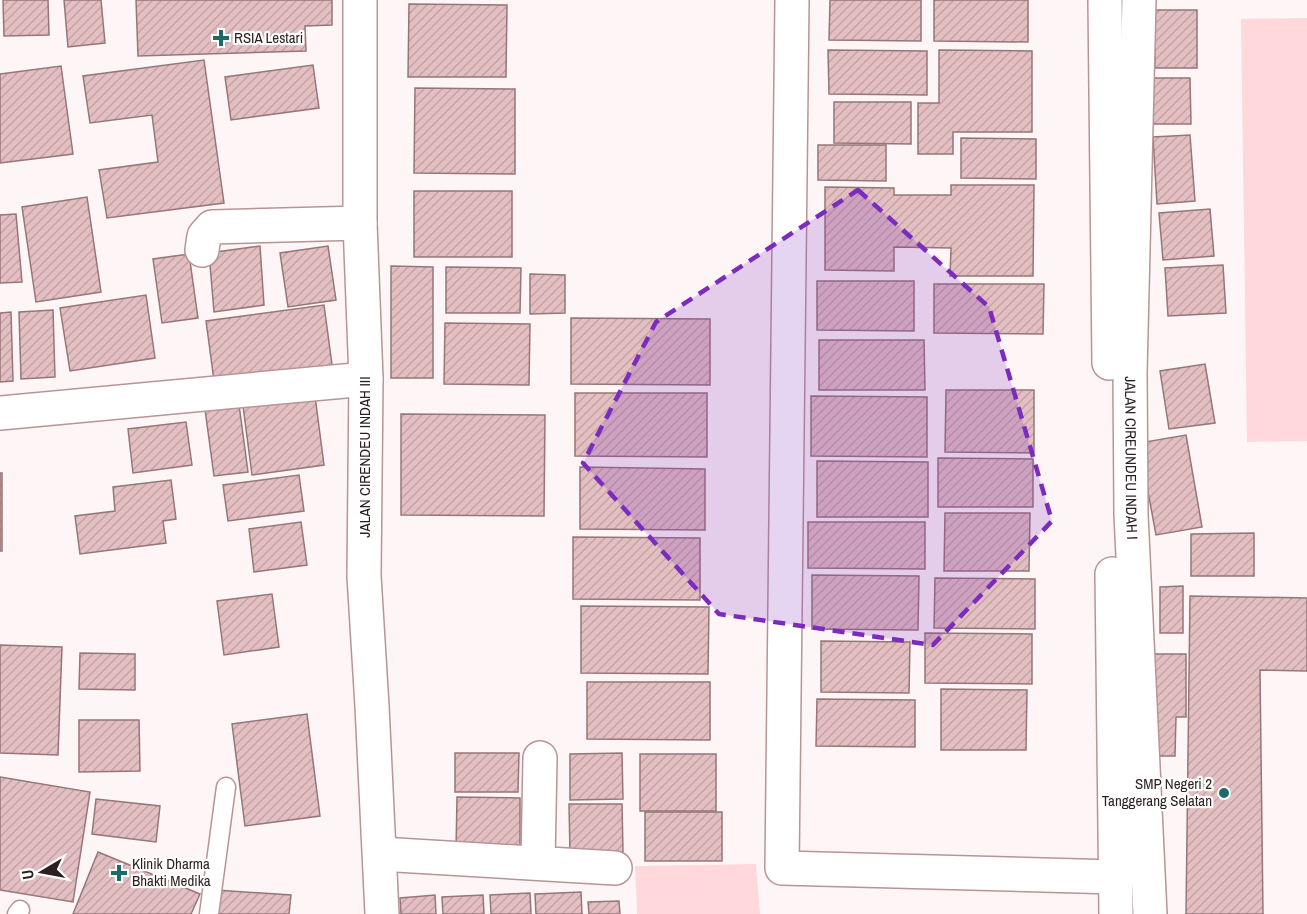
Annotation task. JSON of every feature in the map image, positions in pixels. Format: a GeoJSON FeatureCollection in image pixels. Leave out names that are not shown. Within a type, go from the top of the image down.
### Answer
{"type":"FeatureCollection","features":[{"type":"Feature","properties":{"kind":"street","name":"JALAN CIRENDEU INDAH III"},"geometry":{"type":"LineString","coordinates":[[360,0],[360,224],[366,379],[364,576],[382,914]]}},
{"type":"Feature","properties":{"kind":"street"},"geometry":{"type":"LineString","coordinates":[[792,0],[782,868],[1116,877]]}},
{"type":"Feature","properties":{"kind":"street"},"geometry":{"type":"LineString","coordinates":[[1105,0],[1116,914]]}},
{"type":"Feature","properties":{"kind":"street","name":"JALAN CIREUNDEU INDAH I"},"geometry":{"type":"LineString","coordinates":[[1139,0],[1131,362],[1131,514],[1150,914]]}},
{"type":"Feature","properties":{"kind":"street"},"geometry":{"type":"LineString","coordinates":[[202,250],[204,236],[212,227],[360,224]]}},
{"type":"Feature","properties":{"kind":"street"},"geometry":{"type":"LineString","coordinates":[[0,413],[366,379]]}},
{"type":"Feature","properties":{"kind":"street"},"geometry":{"type":"LineString","coordinates":[[538,863],[540,758]]}},
{"type":"Feature","properties":{"kind":"street"},"geometry":{"type":"LineString","coordinates":[[380,854],[615,868]]}},
{"type":"Feature","properties":{"kind":"lane"},"geometry":{"type":"LineString","coordinates":[[209,914],[226,787]]}},
{"type":"Feature","properties":{"kind":"highlighted area"},"geometry":{"type":"Polygon","coordinates":[[[858,190],[989,307],[1052,521],[933,645],[719,614],[583,463],[656,322],[858,190]]]}},
{"type":"Feature","properties":{"kind":"shaded area"},"geometry":{"type":"Polygon","coordinates":[[[1307,18],[1307,441],[1247,442],[1241,19],[1307,18]]]}},
{"type":"Feature","properties":{"kind":"shaded area"},"geometry":{"type":"Polygon","coordinates":[[[756,864],[760,914],[637,914],[635,866],[756,864]]]}},
{"type":"Feature","properties":{"kind":"building"},"geometry":{"type":"Polygon","coordinates":[[[3,0],[48,0],[49,35],[4,36],[3,0]]]}},
{"type":"Feature","properties":{"kind":"building"},"geometry":{"type":"Polygon","coordinates":[[[64,0],[101,0],[105,43],[68,47],[64,0]]]}},
{"type":"Feature","properties":{"kind":"building","name":"RSIA Lestari"},"geometry":{"type":"Polygon","coordinates":[[[136,0],[332,0],[332,25],[305,26],[306,51],[138,56],[136,0]]]}},
{"type":"Feature","properties":{"kind":"building"},"geometry":{"type":"Polygon","coordinates":[[[830,0],[921,0],[921,41],[829,40],[830,0]]]}},
{"type":"Feature","properties":{"kind":"building"},"geometry":{"type":"Polygon","coordinates":[[[934,0],[1028,0],[1028,42],[934,41],[934,0]]]}},
{"type":"Feature","properties":{"kind":"building"},"geometry":{"type":"Polygon","coordinates":[[[409,4],[507,5],[506,77],[408,77],[409,4]]]}},
{"type":"Feature","properties":{"kind":"building"},"geometry":{"type":"Polygon","coordinates":[[[1154,10],[1197,10],[1197,68],[1155,68],[1154,10]]]}},
{"type":"Feature","properties":{"kind":"building"},"geometry":{"type":"Polygon","coordinates":[[[828,50],[927,51],[927,95],[829,94],[828,50]]]}},
{"type":"Feature","properties":{"kind":"building"},"geometry":{"type":"Polygon","coordinates":[[[939,50],[1032,51],[1032,132],[953,132],[953,154],[918,154],[918,103],[939,103],[939,50]]]}},
{"type":"Feature","properties":{"kind":"building"},"geometry":{"type":"Polygon","coordinates":[[[204,60],[224,203],[107,218],[99,170],[158,162],[152,115],[90,123],[83,76],[204,60]]]}},
{"type":"Feature","properties":{"kind":"building"},"geometry":{"type":"Polygon","coordinates":[[[313,65],[319,108],[231,120],[225,77],[313,65]]]}},
{"type":"Feature","properties":{"kind":"building"},"geometry":{"type":"Polygon","coordinates":[[[61,66],[73,154],[0,163],[0,74],[61,66]]]}},
{"type":"Feature","properties":{"kind":"building"},"geometry":{"type":"Polygon","coordinates":[[[1152,78],[1190,78],[1191,124],[1153,124],[1152,78]]]}},
{"type":"Feature","properties":{"kind":"building"},"geometry":{"type":"Polygon","coordinates":[[[415,88],[515,89],[515,174],[414,173],[415,88]]]}},
{"type":"Feature","properties":{"kind":"building"},"geometry":{"type":"Polygon","coordinates":[[[834,102],[911,102],[911,144],[834,143],[834,102]]]}},
{"type":"Feature","properties":{"kind":"building"},"geometry":{"type":"Polygon","coordinates":[[[1190,135],[1195,201],[1157,204],[1153,137],[1190,135]]]}},
{"type":"Feature","properties":{"kind":"building"},"geometry":{"type":"Polygon","coordinates":[[[961,138],[1036,139],[1036,179],[961,178],[961,138]]]}},
{"type":"Feature","properties":{"kind":"building"},"geometry":{"type":"Polygon","coordinates":[[[818,145],[886,145],[886,181],[818,180],[818,145]]]}},
{"type":"Feature","properties":{"kind":"building"},"geometry":{"type":"Polygon","coordinates":[[[951,185],[1034,185],[1033,276],[950,276],[951,248],[894,247],[894,271],[825,270],[825,187],[894,188],[894,195],[951,195],[951,185]]]}},
{"type":"Feature","properties":{"kind":"building"},"geometry":{"type":"Polygon","coordinates":[[[414,191],[512,191],[512,257],[414,257],[414,191]]]}},
{"type":"Feature","properties":{"kind":"building"},"geometry":{"type":"Polygon","coordinates":[[[87,197],[101,292],[36,302],[22,207],[87,197]]]}},
{"type":"Feature","properties":{"kind":"building"},"geometry":{"type":"Polygon","coordinates":[[[1210,209],[1214,256],[1163,260],[1159,213],[1210,209]]]}},
{"type":"Feature","properties":{"kind":"building"},"geometry":{"type":"Polygon","coordinates":[[[16,214],[22,282],[0,283],[0,215],[16,214]]]}},
{"type":"Feature","properties":{"kind":"building"},"geometry":{"type":"Polygon","coordinates":[[[260,246],[264,305],[214,312],[209,253],[260,246]]]}},
{"type":"Feature","properties":{"kind":"building"},"geometry":{"type":"Polygon","coordinates":[[[328,246],[336,300],[288,307],[280,253],[328,246]]]}},
{"type":"Feature","properties":{"kind":"building"},"geometry":{"type":"Polygon","coordinates":[[[189,254],[198,318],[162,323],[153,259],[189,254]]]}},
{"type":"Feature","properties":{"kind":"building"},"geometry":{"type":"Polygon","coordinates":[[[1223,265],[1226,313],[1168,316],[1165,268],[1223,265]]]}},
{"type":"Feature","properties":{"kind":"building"},"geometry":{"type":"Polygon","coordinates":[[[391,266],[433,267],[433,378],[391,378],[391,266]]]}},
{"type":"Feature","properties":{"kind":"building"},"geometry":{"type":"Polygon","coordinates":[[[446,267],[521,268],[520,313],[446,313],[446,267]]]}},
{"type":"Feature","properties":{"kind":"building"},"geometry":{"type":"Polygon","coordinates":[[[530,274],[565,275],[565,313],[530,314],[530,274]]]}},
{"type":"Feature","properties":{"kind":"building"},"geometry":{"type":"Polygon","coordinates":[[[817,281],[914,281],[914,331],[817,330],[817,281]]]}},
{"type":"Feature","properties":{"kind":"building"},"geometry":{"type":"Polygon","coordinates":[[[934,284],[1044,284],[1043,334],[934,333],[934,284]]]}},
{"type":"Feature","properties":{"kind":"building"},"geometry":{"type":"Polygon","coordinates":[[[146,295],[155,358],[70,371],[60,308],[146,295]]]}},
{"type":"Feature","properties":{"kind":"building"},"geometry":{"type":"Polygon","coordinates":[[[324,305],[333,372],[215,388],[206,321],[324,305]]]}},
{"type":"Feature","properties":{"kind":"building"},"geometry":{"type":"Polygon","coordinates":[[[53,310],[55,377],[21,379],[19,312],[53,310]]]}},
{"type":"Feature","properties":{"kind":"building"},"geometry":{"type":"Polygon","coordinates":[[[11,312],[13,381],[0,382],[0,313],[11,312]]]}},
{"type":"Feature","properties":{"kind":"building"},"geometry":{"type":"Polygon","coordinates":[[[571,318],[710,319],[710,385],[571,384],[571,318]]]}},
{"type":"Feature","properties":{"kind":"building"},"geometry":{"type":"Polygon","coordinates":[[[445,323],[530,324],[529,385],[444,384],[445,323]]]}},
{"type":"Feature","properties":{"kind":"building"},"geometry":{"type":"Polygon","coordinates":[[[819,340],[924,340],[925,390],[819,390],[819,340]]]}},
{"type":"Feature","properties":{"kind":"building"},"geometry":{"type":"Polygon","coordinates":[[[1205,364],[1215,423],[1169,429],[1160,371],[1205,364]]]}},
{"type":"Feature","properties":{"kind":"building"},"geometry":{"type":"Polygon","coordinates":[[[946,390],[1034,390],[1034,453],[945,452],[946,390]]]}},
{"type":"Feature","properties":{"kind":"building"},"geometry":{"type":"Polygon","coordinates":[[[575,393],[707,393],[707,457],[575,456],[575,393]]]}},
{"type":"Feature","properties":{"kind":"building"},"geometry":{"type":"Polygon","coordinates":[[[315,396],[324,465],[252,475],[243,406],[315,396]]]}},
{"type":"Feature","properties":{"kind":"building"},"geometry":{"type":"Polygon","coordinates":[[[811,396],[927,397],[927,457],[811,456],[811,396]]]}},
{"type":"Feature","properties":{"kind":"building"},"geometry":{"type":"Polygon","coordinates":[[[238,397],[248,472],[214,476],[204,402],[238,397]]]}},
{"type":"Feature","properties":{"kind":"building"},"geometry":{"type":"Polygon","coordinates":[[[401,414],[545,415],[544,516],[401,515],[401,414]]]}},
{"type":"Feature","properties":{"kind":"building"},"geometry":{"type":"Polygon","coordinates":[[[186,422],[192,465],[133,473],[128,429],[186,422]]]}},
{"type":"Feature","properties":{"kind":"building"},"geometry":{"type":"Polygon","coordinates":[[[1186,435],[1202,527],[1156,535],[1139,443],[1186,435]]]}},
{"type":"Feature","properties":{"kind":"building"},"geometry":{"type":"Polygon","coordinates":[[[938,458],[1033,459],[1033,507],[938,507],[938,458]]]}},
{"type":"Feature","properties":{"kind":"building"},"geometry":{"type":"Polygon","coordinates":[[[817,461],[928,462],[928,517],[817,517],[817,461]]]}},
{"type":"Feature","properties":{"kind":"building"},"geometry":{"type":"Polygon","coordinates":[[[580,467],[705,469],[705,530],[580,529],[580,467]]]}},
{"type":"Feature","properties":{"kind":"building"},"geometry":{"type":"Polygon","coordinates":[[[0,473],[2,473],[2,551],[0,551],[0,473]]]}},
{"type":"Feature","properties":{"kind":"building"},"geometry":{"type":"Polygon","coordinates":[[[299,475],[304,511],[228,521],[223,485],[299,475]]]}},
{"type":"Feature","properties":{"kind":"building"},"geometry":{"type":"Polygon","coordinates":[[[171,480],[176,519],[163,521],[166,543],[80,554],[75,516],[115,511],[113,487],[171,480]]]}},
{"type":"Feature","properties":{"kind":"building"},"geometry":{"type":"Polygon","coordinates":[[[945,513],[1030,513],[1029,571],[944,571],[945,513]]]}},
{"type":"Feature","properties":{"kind":"building"},"geometry":{"type":"Polygon","coordinates":[[[301,522],[307,565],[254,572],[249,529],[301,522]]]}},
{"type":"Feature","properties":{"kind":"building"},"geometry":{"type":"Polygon","coordinates":[[[808,522],[925,522],[925,569],[808,568],[808,522]]]}},
{"type":"Feature","properties":{"kind":"building"},"geometry":{"type":"Polygon","coordinates":[[[1254,533],[1254,576],[1191,576],[1191,534],[1254,533]]]}},
{"type":"Feature","properties":{"kind":"building"},"geometry":{"type":"Polygon","coordinates":[[[573,537],[700,538],[700,600],[573,599],[573,537]]]}},
{"type":"Feature","properties":{"kind":"building"},"geometry":{"type":"Polygon","coordinates":[[[812,575],[919,576],[918,630],[812,629],[812,575]]]}},
{"type":"Feature","properties":{"kind":"building"},"geometry":{"type":"Polygon","coordinates":[[[935,578],[1035,579],[1035,629],[934,628],[935,578]]]}},
{"type":"Feature","properties":{"kind":"building"},"geometry":{"type":"Polygon","coordinates":[[[1183,586],[1183,633],[1160,633],[1160,587],[1183,586]]]}},
{"type":"Feature","properties":{"kind":"building"},"geometry":{"type":"Polygon","coordinates":[[[272,594],[279,647],[224,655],[217,601],[272,594]]]}},
{"type":"Feature","properties":{"kind":"building","name":"SMP Negeri 2 Tanggerang Selatan"},"geometry":{"type":"Polygon","coordinates":[[[1190,596],[1307,598],[1307,671],[1260,670],[1263,914],[1186,914],[1190,596]]]}},
{"type":"Feature","properties":{"kind":"building"},"geometry":{"type":"Polygon","coordinates":[[[581,606],[709,607],[708,674],[581,673],[581,606]]]}},
{"type":"Feature","properties":{"kind":"building"},"geometry":{"type":"Polygon","coordinates":[[[925,633],[1032,634],[1032,684],[925,683],[925,633]]]}},
{"type":"Feature","properties":{"kind":"building"},"geometry":{"type":"Polygon","coordinates":[[[821,641],[910,642],[909,693],[821,692],[821,641]]]}},
{"type":"Feature","properties":{"kind":"building"},"geometry":{"type":"Polygon","coordinates":[[[0,645],[62,647],[58,755],[0,753],[0,645]]]}},
{"type":"Feature","properties":{"kind":"building"},"geometry":{"type":"Polygon","coordinates":[[[80,653],[135,654],[135,690],[79,689],[80,653]]]}},
{"type":"Feature","properties":{"kind":"building"},"geometry":{"type":"Polygon","coordinates":[[[1142,654],[1186,654],[1186,717],[1176,717],[1175,756],[1150,756],[1142,654]]]}},
{"type":"Feature","properties":{"kind":"building"},"geometry":{"type":"Polygon","coordinates":[[[587,682],[710,682],[710,740],[587,739],[587,682]]]}},
{"type":"Feature","properties":{"kind":"building"},"geometry":{"type":"Polygon","coordinates":[[[941,689],[1027,690],[1026,750],[941,750],[941,689]]]}},
{"type":"Feature","properties":{"kind":"building"},"geometry":{"type":"Polygon","coordinates":[[[817,699],[915,700],[915,747],[816,746],[817,699]]]}},
{"type":"Feature","properties":{"kind":"building"},"geometry":{"type":"Polygon","coordinates":[[[307,714],[320,816],[245,826],[232,724],[307,714]]]}},
{"type":"Feature","properties":{"kind":"building"},"geometry":{"type":"Polygon","coordinates":[[[79,720],[139,720],[140,771],[79,772],[79,720]]]}},
{"type":"Feature","properties":{"kind":"building"},"geometry":{"type":"Polygon","coordinates":[[[455,753],[519,753],[518,792],[455,792],[455,753]]]}},
{"type":"Feature","properties":{"kind":"building"},"geometry":{"type":"Polygon","coordinates":[[[622,753],[623,799],[570,800],[570,754],[622,753]]]}},
{"type":"Feature","properties":{"kind":"building"},"geometry":{"type":"Polygon","coordinates":[[[640,754],[716,754],[716,811],[640,811],[640,754]]]}},
{"type":"Feature","properties":{"kind":"building"},"geometry":{"type":"Polygon","coordinates":[[[0,777],[90,792],[73,902],[0,890],[0,777]]]}},
{"type":"Feature","properties":{"kind":"building"},"geometry":{"type":"Polygon","coordinates":[[[457,797],[520,798],[520,850],[456,850],[457,797]]]}},
{"type":"Feature","properties":{"kind":"building"},"geometry":{"type":"Polygon","coordinates":[[[96,799],[160,806],[156,842],[92,834],[96,799]]]}},
{"type":"Feature","properties":{"kind":"building"},"geometry":{"type":"Polygon","coordinates":[[[569,804],[622,804],[623,852],[570,854],[569,804]]]}},
{"type":"Feature","properties":{"kind":"building"},"geometry":{"type":"Polygon","coordinates":[[[645,812],[722,812],[722,861],[645,861],[645,812]]]}},
{"type":"Feature","properties":{"kind":"building","name":"Klinik Dharma Bhakti Medika"},"geometry":{"type":"Polygon","coordinates":[[[98,852],[200,894],[191,914],[73,914],[98,852]]]}},
{"type":"Feature","properties":{"kind":"building"},"geometry":{"type":"Polygon","coordinates":[[[216,890],[291,895],[289,914],[214,914],[216,890]]]}},
{"type":"Feature","properties":{"kind":"building"},"geometry":{"type":"Polygon","coordinates":[[[581,892],[582,914],[536,914],[535,894],[581,892]]]}},
{"type":"Feature","properties":{"kind":"building"},"geometry":{"type":"Polygon","coordinates":[[[530,893],[531,914],[491,914],[490,895],[530,893]]]}},
{"type":"Feature","properties":{"kind":"building"},"geometry":{"type":"Polygon","coordinates":[[[435,895],[436,914],[401,914],[400,898],[435,895]]]}},
{"type":"Feature","properties":{"kind":"building"},"geometry":{"type":"Polygon","coordinates":[[[483,895],[484,914],[443,914],[442,897],[483,895]]]}},
{"type":"Feature","properties":{"kind":"building"},"geometry":{"type":"Polygon","coordinates":[[[619,901],[620,914],[589,914],[588,902],[619,901]]]}},
{"type":"Feature","properties":{"kind":"place","name":"RSIA Lestari"},"geometry":{"type":"Point","coordinates":[221,38]}},
{"type":"Feature","properties":{"kind":"place","name":"SMP Negeri 2 Tanggerang Selatan"},"geometry":{"type":"Point","coordinates":[1224,793]}},
{"type":"Feature","properties":{"kind":"place","name":"Klinik Dharma Bhakti Medika"},"geometry":{"type":"Point","coordinates":[119,873]}}]}
